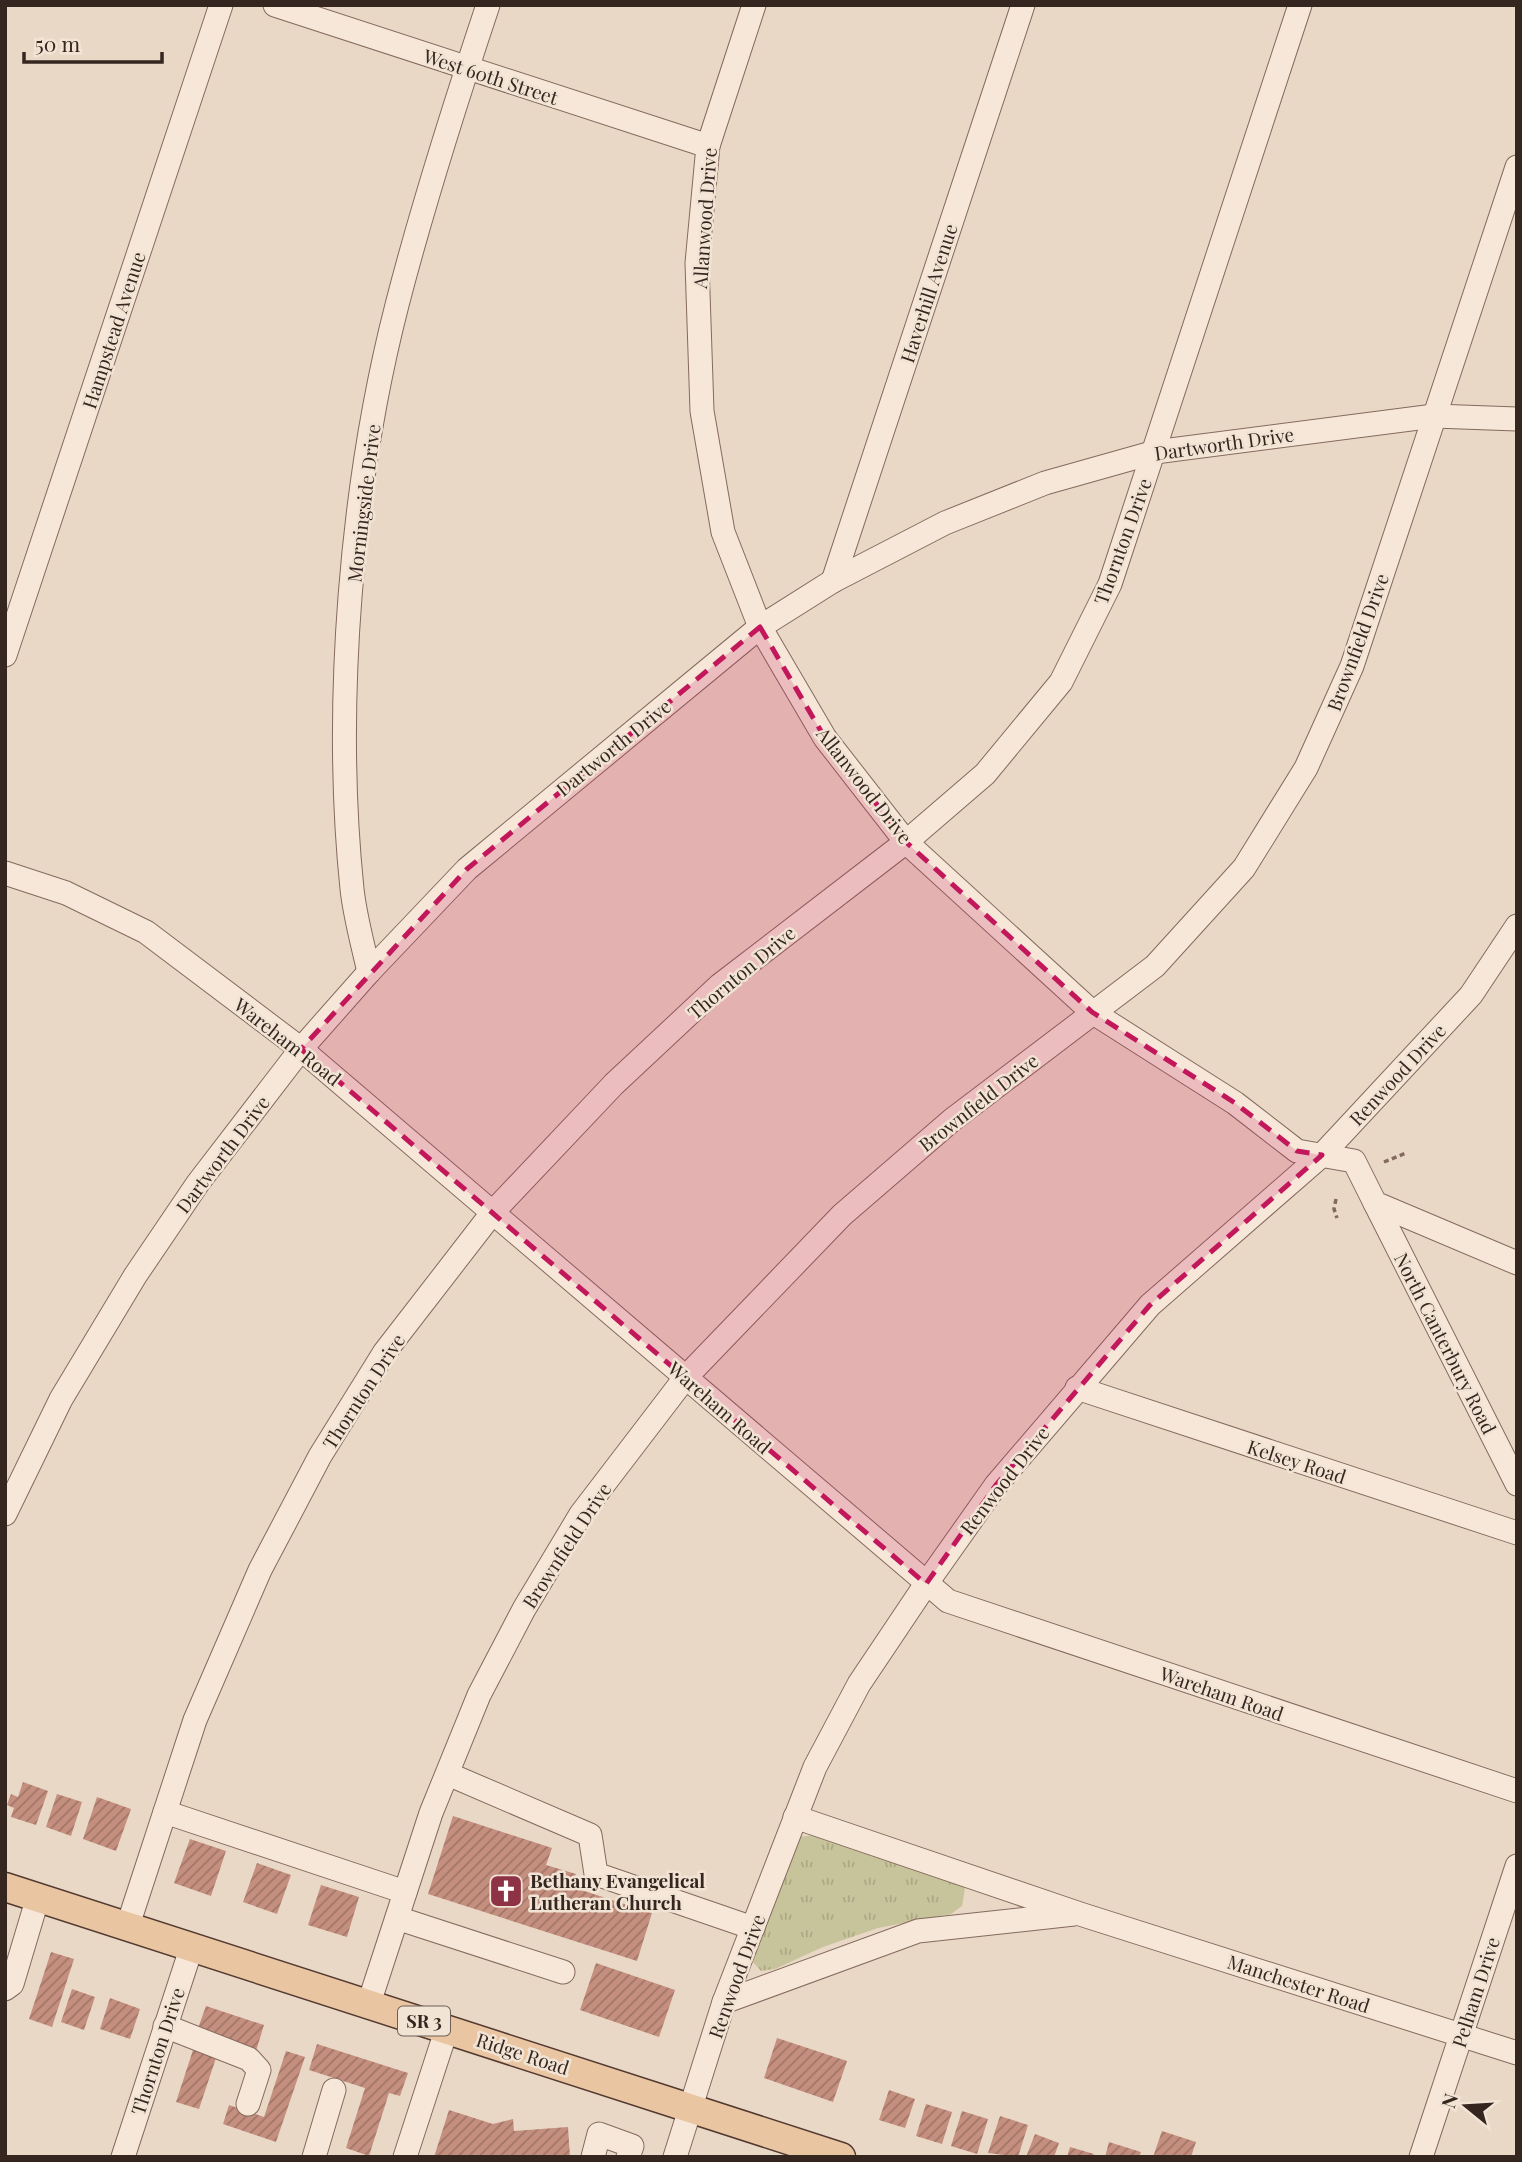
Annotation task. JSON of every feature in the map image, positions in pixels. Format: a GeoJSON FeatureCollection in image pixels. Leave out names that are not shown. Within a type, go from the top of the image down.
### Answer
{"type":"FeatureCollection","features":[{"type":"Feature","properties":{"kind":"main road","name":"Ridge Road"},"geometry":{"type":"LineString","coordinates":[[5,1887],[841,2157]]}},
{"type":"Feature","properties":{"kind":"street","name":"Hampstead Avenue"},"geometry":{"type":"LineString","coordinates":[[5,655],[221,5]]}},
{"type":"Feature","properties":{"kind":"street","name":"West 60th Street"},"geometry":{"type":"LineString","coordinates":[[275,5],[708,146]]}},
{"type":"Feature","properties":{"kind":"street","name":"Morningside Drive"},"geometry":{"type":"LineString","coordinates":[[369,972],[352,892],[344,776],[351,611],[364,468],[397,306],[488,5]]}},
{"type":"Feature","properties":{"kind":"street","name":"Allanwood Drive"},"geometry":{"type":"LineString","coordinates":[[754,5],[708,146],[697,263],[702,411],[723,532],[760,627],[825,738],[906,842],[1092,1012],[1235,1103],[1297,1151],[1354,1161],[1376,1203]]}},
{"type":"Feature","properties":{"kind":"street","name":"Haverhill Avenue"},"geometry":{"type":"LineString","coordinates":[[833,581],[1023,5]]}},
{"type":"Feature","properties":{"kind":"street","name":"Thornton Drive"},"geometry":{"type":"LineString","coordinates":[[128,1925],[195,1720],[244,1608],[320,1456],[384,1353],[493,1212],[614,1084],[720,985],[906,842],[985,774],[1061,682],[1110,584],[1300,5]]}},
{"type":"Feature","properties":{"kind":"street","name":"Brownfield Drive"},"geometry":{"type":"LineString","coordinates":[[369,2003],[431,1813],[479,1695],[524,1609],[581,1514],[685,1378],[842,1215],[952,1120],[1155,966],[1244,868],[1306,768],[1352,666],[1517,167]]}},
{"type":"Feature","properties":{"kind":"street","name":"Dartworth Drive"},"geometry":{"type":"LineString","coordinates":[[5,1514],[61,1399],[135,1276],[198,1183],[301,1049],[369,972],[467,869],[760,627],[833,581],[945,523],[1032,488],[1155,452],[1434,416],[1517,419]]}},
{"type":"Feature","properties":{"kind":"street","name":"Wareham Road"},"geometry":{"type":"LineString","coordinates":[[5,873],[66,893],[146,932],[301,1049],[948,1601],[1517,1791]]}},
{"type":"Feature","properties":{"kind":"street","name":"Renwood Drive"},"geometry":{"type":"LineString","coordinates":[[675,2157],[724,2002],[815,1767],[859,1684],[926,1584],[996,1485],[1150,1305],[1322,1155],[1471,995],[1517,926]]}},
{"type":"Feature","properties":{"kind":"street"},"geometry":{"type":"LineString","coordinates":[[1376,1203],[1517,1263]]}},
{"type":"Feature","properties":{"kind":"street","name":"North Canterbury Road"},"geometry":{"type":"LineString","coordinates":[[1376,1203],[1517,1484]]}},
{"type":"Feature","properties":{"kind":"street","name":"Kelsey Road"},"geometry":{"type":"LineString","coordinates":[[1077,1388],[1517,1533]]}},
{"type":"Feature","properties":{"kind":"street"},"geometry":{"type":"LineString","coordinates":[[448,1774],[590,1835],[596,1874],[752,1928]]}},
{"type":"Feature","properties":{"kind":"street"},"geometry":{"type":"LineString","coordinates":[[165,1812],[405,1892]]}},
{"type":"Feature","properties":{"kind":"street","name":"Manchester Road"},"geometry":{"type":"LineString","coordinates":[[795,1818],[1080,1914],[1517,2053]]}},
{"type":"Feature","properties":{"kind":"street","name":"Pelham Drive"},"geometry":{"type":"LineString","coordinates":[[1421,2157],[1517,1866]]}},
{"type":"Feature","properties":{"kind":"street"},"geometry":{"type":"LineString","coordinates":[[6,1979],[12,1984],[20,1942],[38,1897]]}},
{"type":"Feature","properties":{"kind":"street","name":"Manchester Road"},"geometry":{"type":"LineString","coordinates":[[724,2002],[918,1931],[1080,1914]]}},
{"type":"Feature","properties":{"kind":"street"},"geometry":{"type":"LineString","coordinates":[[397,1918],[563,1972]]}},
{"type":"Feature","properties":{"kind":"street","name":"Thornton Drive"},"geometry":{"type":"LineString","coordinates":[[123,2157],[192,1946]]}},
{"type":"Feature","properties":{"kind":"street"},"geometry":{"type":"LineString","coordinates":[[165,2026],[249,2059],[259,2070],[248,2104]]}},
{"type":"Feature","properties":{"kind":"street"},"geometry":{"type":"LineString","coordinates":[[405,2157],[447,2028]]}},
{"type":"Feature","properties":{"kind":"street"},"geometry":{"type":"LineString","coordinates":[[319,2155],[334,2090]]}},
{"type":"Feature","properties":{"kind":"street"},"geometry":{"type":"LineString","coordinates":[[593,2157],[599,2134],[632,2146],[628,2157]]}},
{"type":"Feature","properties":{"kind":"path"},"geometry":{"type":"LineString","coordinates":[[1384,1162],[1406,1153]]}},
{"type":"Feature","properties":{"kind":"path"},"geometry":{"type":"LineString","coordinates":[[1336,1199],[1334,1209],[1337,1218]]}},
{"type":"Feature","properties":{"kind":"highlighted area"},"geometry":{"type":"Polygon","coordinates":[[[760,627],[825,738],[906,842],[1092,1012],[1235,1103],[1297,1151],[1322,1155],[1150,1305],[996,1485],[926,1584],[301,1049],[467,869],[760,627]]]}},
{"type":"Feature","properties":{"kind":"green space"},"geometry":{"type":"Polygon","coordinates":[[[814,1835],[956,1882],[965,1888],[962,1906],[951,1914],[878,1928],[823,1947],[775,1969],[761,1971],[752,1961],[753,1947],[798,1837],[814,1835]]]}},
{"type":"Feature","properties":{"kind":"building"},"geometry":{"type":"Polygon","coordinates":[[[23,1782],[48,1791],[36,1825],[11,1817],[14,1808],[7,1805],[11,1794],[18,1797],[23,1782]]]}},
{"type":"Feature","properties":{"kind":"building"},"geometry":{"type":"Polygon","coordinates":[[[57,1794],[82,1802],[71,1836],[46,1827],[57,1794]]]}},
{"type":"Feature","properties":{"kind":"building"},"geometry":{"type":"Polygon","coordinates":[[[97,1797],[131,1809],[116,1851],[83,1839],[97,1797]]]}},
{"type":"Feature","properties":{"kind":"building","name":"Bethany Evangelical Lutheran Church"},"geometry":{"type":"Polygon","coordinates":[[[453,1816],[552,1848],[546,1865],[576,1874],[572,1887],[652,1913],[637,1961],[428,1894],[453,1816]]]}},
{"type":"Feature","properties":{"kind":"building"},"geometry":{"type":"Polygon","coordinates":[[[190,1839],[226,1851],[211,1896],[174,1883],[190,1839]]]}},
{"type":"Feature","properties":{"kind":"building"},"geometry":{"type":"Polygon","coordinates":[[[257,1863],[291,1875],[277,1914],[243,1902],[257,1863]]]}},
{"type":"Feature","properties":{"kind":"building"},"geometry":{"type":"Polygon","coordinates":[[[321,1885],[359,1897],[347,1937],[308,1925],[321,1885]]]}},
{"type":"Feature","properties":{"kind":"building"},"geometry":{"type":"Polygon","coordinates":[[[51,1952],[74,1959],[52,2027],[29,2019],[51,1952]]]}},
{"type":"Feature","properties":{"kind":"building"},"geometry":{"type":"Polygon","coordinates":[[[596,1963],[675,1990],[659,2037],[580,2010],[596,1963]]]}},
{"type":"Feature","properties":{"kind":"building"},"geometry":{"type":"Polygon","coordinates":[[[72,1989],[95,1997],[84,2030],[61,2022],[72,1989]]]}},
{"type":"Feature","properties":{"kind":"building"},"geometry":{"type":"Polygon","coordinates":[[[110,1998],[140,2009],[130,2039],[100,2029],[110,1998]]]}},
{"type":"Feature","properties":{"kind":"building"},"geometry":{"type":"Polygon","coordinates":[[[206,2006],[264,2025],[256,2051],[197,2031],[206,2006]]]}},
{"type":"Feature","properties":{"kind":"building"},"geometry":{"type":"Polygon","coordinates":[[[777,2038],[847,2061],[833,2102],[764,2078],[777,2038]]]}},
{"type":"Feature","properties":{"kind":"building"},"geometry":{"type":"Polygon","coordinates":[[[195,2044],[218,2052],[199,2109],[176,2102],[195,2044]]]}},
{"type":"Feature","properties":{"kind":"building"},"geometry":{"type":"Polygon","coordinates":[[[317,2044],[408,2073],[400,2096],[389,2093],[369,2156],[346,2148],[365,2088],[309,2070],[317,2044]]]}},
{"type":"Feature","properties":{"kind":"building"},"geometry":{"type":"Polygon","coordinates":[[[286,2051],[305,2057],[276,2142],[223,2124],[229,2105],[264,2117],[286,2051]]]}},
{"type":"Feature","properties":{"kind":"building"},"geometry":{"type":"Polygon","coordinates":[[[889,2090],[915,2099],[905,2128],[879,2120],[889,2090]]]}},
{"type":"Feature","properties":{"kind":"building"},"geometry":{"type":"Polygon","coordinates":[[[926,2104],[952,2112],[942,2144],[916,2136],[926,2104]]]}},
{"type":"Feature","properties":{"kind":"building"},"geometry":{"type":"Polygon","coordinates":[[[449,2110],[493,2124],[513,2119],[514,2131],[568,2127],[570,2157],[434,2157],[449,2110]]]}},
{"type":"Feature","properties":{"kind":"building"},"geometry":{"type":"Polygon","coordinates":[[[962,2111],[988,2119],[977,2154],[951,2146],[962,2111]]]}},
{"type":"Feature","properties":{"kind":"building"},"geometry":{"type":"Polygon","coordinates":[[[1000,2116],[1028,2125],[1018,2157],[988,2153],[1000,2116]]]}},
{"type":"Feature","properties":{"kind":"building"},"geometry":{"type":"Polygon","coordinates":[[[1162,2131],[1196,2142],[1191,2157],[1153,2157],[1162,2131]]]}},
{"type":"Feature","properties":{"kind":"building"},"geometry":{"type":"Polygon","coordinates":[[[1035,2134],[1059,2143],[1054,2157],[1026,2157],[1035,2134]]]}},
{"type":"Feature","properties":{"kind":"building"},"geometry":{"type":"Polygon","coordinates":[[[1109,2142],[1141,2152],[1139,2157],[1105,2157],[1109,2142]]]}},
{"type":"Feature","properties":{"kind":"building"},"geometry":{"type":"Polygon","coordinates":[[[1070,2147],[1094,2154],[1093,2157],[1067,2157],[1070,2147]]]}},
{"type":"Feature","properties":{"kind":"place","name":"Bethany Evangelical Lutheran Church"},"geometry":{"type":"Point","coordinates":[506,1891]}}]}
